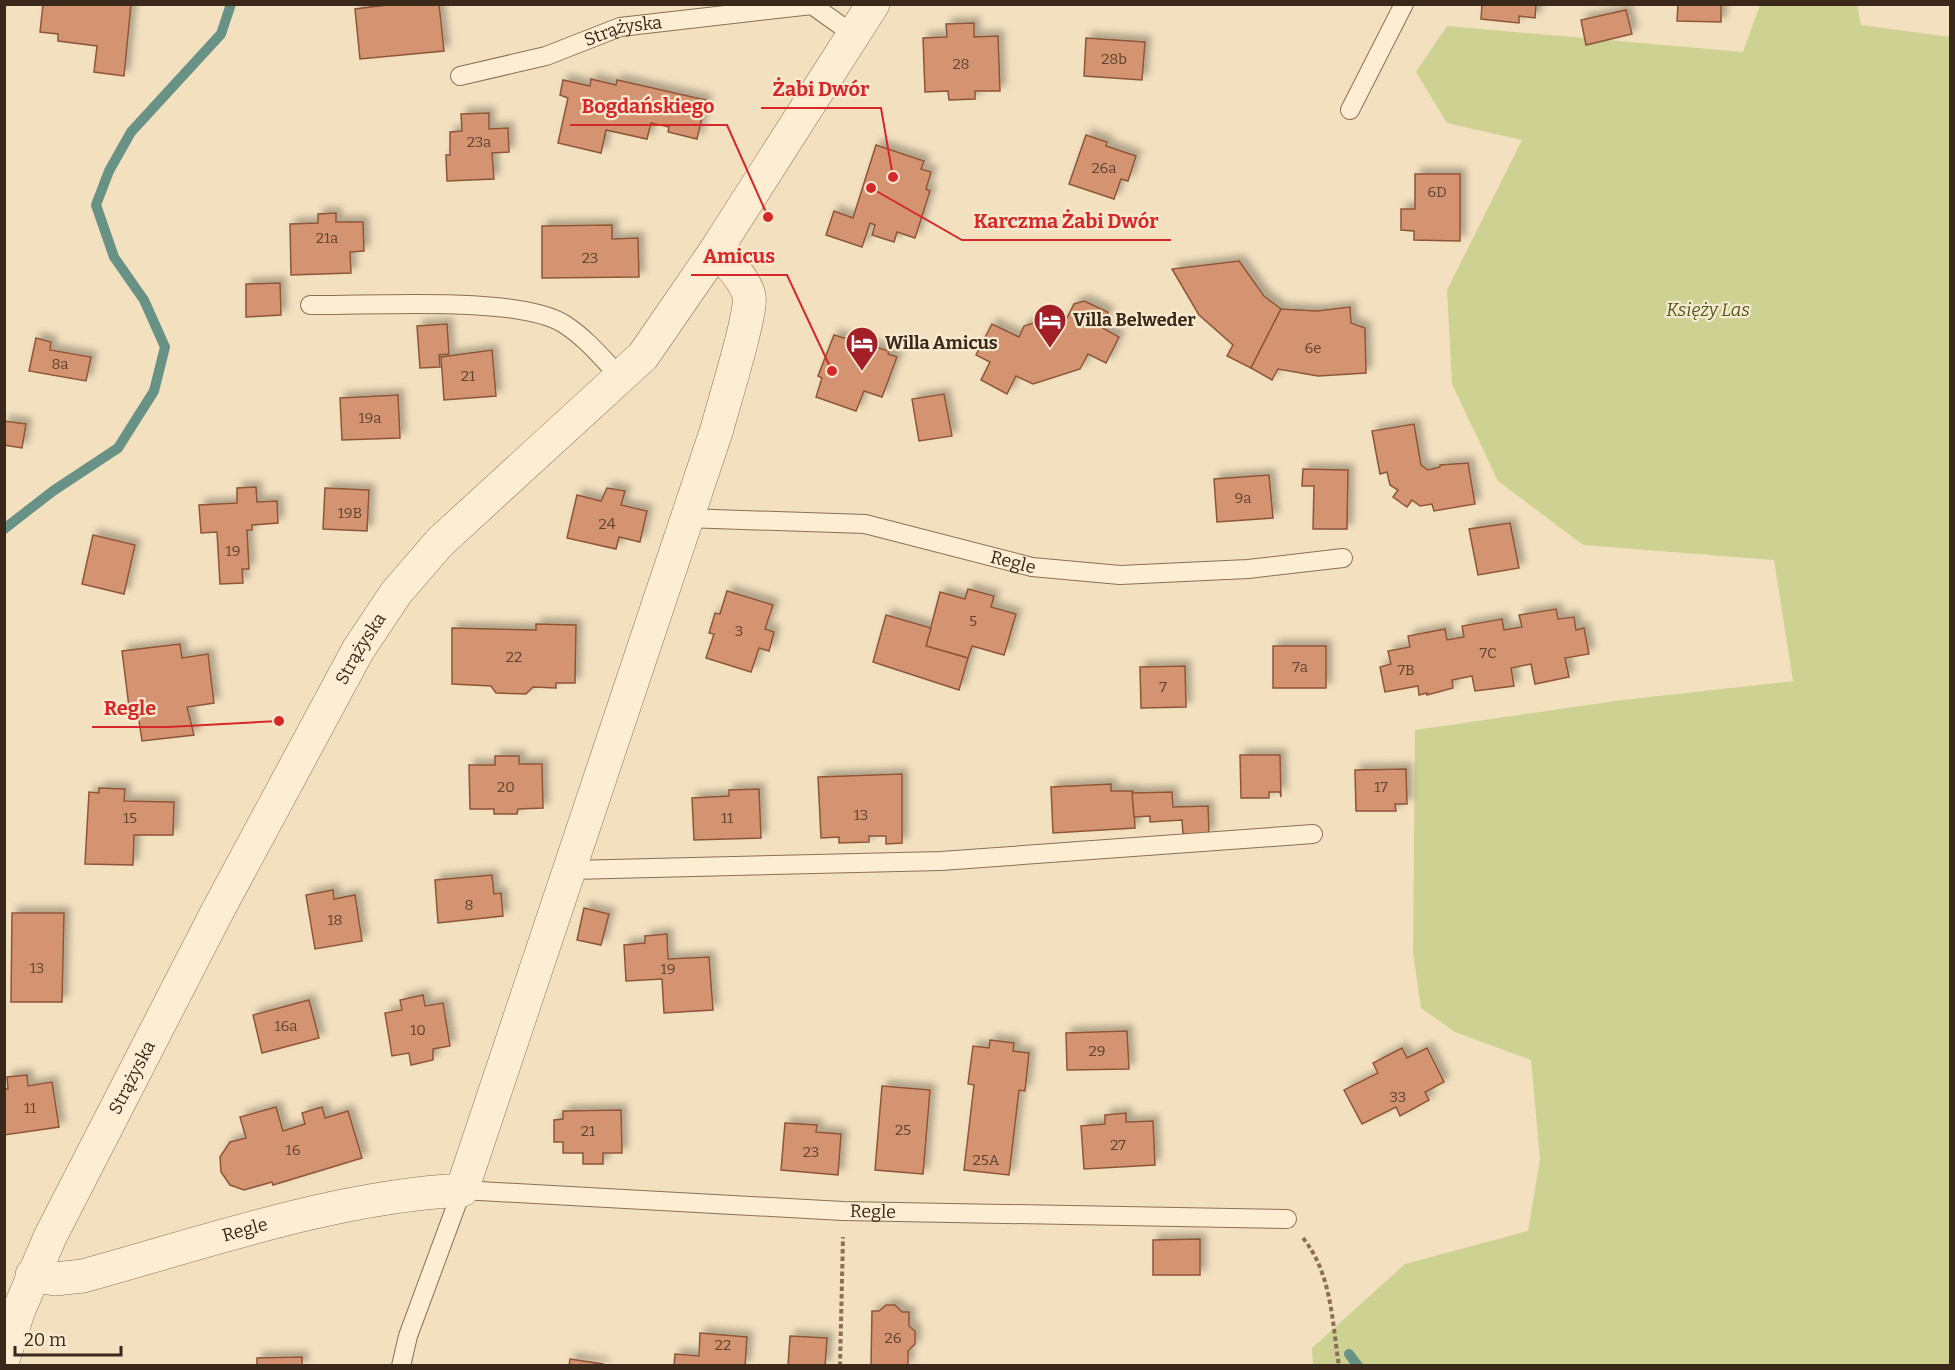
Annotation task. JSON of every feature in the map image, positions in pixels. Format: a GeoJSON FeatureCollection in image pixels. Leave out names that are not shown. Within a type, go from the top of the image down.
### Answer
{"type":"FeatureCollection","features":[{"type":"Feature","properties":{"kind":"street","name":"Strążyska"},"geometry":{"type":"LineString","coordinates":[[4,1357],[32,1275],[217,912],[358,650],[396,593],[440,542],[643,356],[717,250],[873,4]]}},
{"type":"Feature","properties":{"kind":"street"},"geometry":{"type":"LineString","coordinates":[[462,1190],[717,429],[751,297],[740,277],[717,250]]}},
{"type":"Feature","properties":{"kind":"street","name":"Regle"},"geometry":{"type":"LineString","coordinates":[[32,1275],[56,1279],[83,1276],[365,1200],[416,1192],[462,1190]]}},
{"type":"Feature","properties":{"kind":"lane"},"geometry":{"type":"LineString","coordinates":[[1350,110],[1404,4]]}},
{"type":"Feature","properties":{"kind":"lane","name":"Strążyska"},"geometry":{"type":"LineString","coordinates":[[460,76],[546,56],[620,27],[812,5],[854,35]]}},
{"type":"Feature","properties":{"kind":"lane"},"geometry":{"type":"LineString","coordinates":[[310,305],[483,306],[538,312],[564,324],[591,345],[621,378]]}},
{"type":"Feature","properties":{"kind":"lane","name":"Regle"},"geometry":{"type":"LineString","coordinates":[[685,519],[865,524],[1032,567],[1120,575],[1248,569],[1343,558]]}},
{"type":"Feature","properties":{"kind":"lane"},"geometry":{"type":"LineString","coordinates":[[571,870],[941,861],[1314,834]]}},
{"type":"Feature","properties":{"kind":"lane"},"geometry":{"type":"LineString","coordinates":[[401,1365],[408,1336],[462,1190]]}},
{"type":"Feature","properties":{"kind":"lane","name":"Regle"},"geometry":{"type":"LineString","coordinates":[[462,1190],[843,1211],[1287,1219]]}},
{"type":"Feature","properties":{"kind":"path"},"geometry":{"type":"LineString","coordinates":[[840,1365],[843,1211]]}},
{"type":"Feature","properties":{"kind":"path"},"geometry":{"type":"LineString","coordinates":[[1287,1219],[1310,1247],[1321,1268],[1331,1302],[1339,1365]]}},
{"type":"Feature","properties":{"kind":"green space","name":"Księży Las"},"geometry":{"type":"Polygon","coordinates":[[[1760,5],[1857,5],[1861,25],[1950,37],[1950,1365],[1313,1366],[1312,1348],[1405,1264],[1528,1231],[1540,1159],[1531,1060],[1455,1032],[1421,1008],[1413,952],[1415,730],[1623,700],[1793,681],[1774,560],[1583,545],[1498,481],[1452,384],[1447,290],[1522,140],[1447,123],[1416,72],[1447,26],[1743,52],[1760,5]]]}},
{"type":"Feature","properties":{"kind":"building"},"geometry":{"type":"Polygon","coordinates":[[[43,4],[131,4],[124,76],[94,72],[97,46],[58,41],[58,34],[40,32],[43,4]]]}},
{"type":"Feature","properties":{"kind":"building"},"geometry":{"type":"Polygon","coordinates":[[[395,4],[439,4],[444,51],[360,59],[355,9],[395,4]]]}},
{"type":"Feature","properties":{"kind":"building"},"geometry":{"type":"Polygon","coordinates":[[[1482,4],[1536,4],[1535,18],[1519,16],[1519,23],[1481,19],[1482,4]]]}},
{"type":"Feature","properties":{"kind":"building"},"geometry":{"type":"Polygon","coordinates":[[[1678,4],[1721,4],[1721,22],[1677,21],[1678,4]]]}},
{"type":"Feature","properties":{"kind":"building"},"geometry":{"type":"Polygon","coordinates":[[[1626,10],[1632,34],[1586,45],[1581,20],[1626,10]]]}},
{"type":"Feature","properties":{"kind":"building"},"geometry":{"type":"Polygon","coordinates":[[[974,23],[974,37],[998,36],[1000,91],[975,91],[975,99],[949,100],[948,91],[925,92],[923,38],[947,37],[946,24],[974,23]]]}},
{"type":"Feature","properties":{"kind":"building"},"geometry":{"type":"Polygon","coordinates":[[[1086,38],[1145,42],[1142,80],[1084,76],[1086,38]]]}},
{"type":"Feature","properties":{"kind":"building"},"geometry":{"type":"Polygon","coordinates":[[[591,79],[616,85],[617,80],[706,100],[697,139],[668,132],[669,127],[651,123],[647,139],[606,130],[601,153],[558,143],[568,98],[560,95],[563,80],[590,86],[591,79]]]}},
{"type":"Feature","properties":{"kind":"building"},"geometry":{"type":"Polygon","coordinates":[[[489,113],[489,129],[508,128],[509,152],[492,153],[494,179],[447,181],[446,155],[450,155],[450,132],[462,131],[461,114],[489,113]]]}},
{"type":"Feature","properties":{"kind":"building"},"geometry":{"type":"Polygon","coordinates":[[[1086,135],[1107,142],[1106,146],[1136,156],[1128,181],[1121,179],[1114,199],[1069,184],[1086,135]]]}},
{"type":"Feature","properties":{"kind":"building"},"geometry":{"type":"Polygon","coordinates":[[[876,145],[924,161],[921,169],[931,172],[926,189],[930,191],[915,238],[897,232],[894,242],[872,235],[875,225],[870,223],[862,247],[826,235],[834,211],[853,218],[876,145]]]}},
{"type":"Feature","properties":{"kind":"building"},"geometry":{"type":"Polygon","coordinates":[[[1415,174],[1460,174],[1460,241],[1414,240],[1414,231],[1401,230],[1401,209],[1415,209],[1415,174]]]}},
{"type":"Feature","properties":{"kind":"building"},"geometry":{"type":"Polygon","coordinates":[[[336,213],[336,222],[363,222],[364,251],[350,252],[351,273],[291,275],[290,224],[318,223],[318,214],[336,213]]]}},
{"type":"Feature","properties":{"kind":"building"},"geometry":{"type":"Polygon","coordinates":[[[612,225],[612,239],[638,238],[639,277],[542,278],[542,226],[612,225]]]}},
{"type":"Feature","properties":{"kind":"building"},"geometry":{"type":"Polygon","coordinates":[[[1239,261],[1264,296],[1281,309],[1251,368],[1227,356],[1233,345],[1199,315],[1172,269],[1239,261]]]}},
{"type":"Feature","properties":{"kind":"building"},"geometry":{"type":"Polygon","coordinates":[[[280,283],[281,315],[246,317],[246,284],[280,283]]]}},
{"type":"Feature","properties":{"kind":"building"},"geometry":{"type":"Polygon","coordinates":[[[1084,301],[1108,312],[1101,327],[1119,337],[1106,363],[1088,354],[1080,369],[1033,384],[1016,376],[1007,394],[981,380],[990,362],[976,355],[992,324],[1019,337],[1024,326],[1051,317],[1064,324],[1074,304],[1084,301]]]}},
{"type":"Feature","properties":{"kind":"building"},"geometry":{"type":"Polygon","coordinates":[[[1350,307],[1351,323],[1365,328],[1366,373],[1318,376],[1278,369],[1272,380],[1251,368],[1281,309],[1317,311],[1350,307]]]}},
{"type":"Feature","properties":{"kind":"building"},"geometry":{"type":"Polygon","coordinates":[[[447,324],[449,354],[439,355],[440,367],[420,368],[417,326],[447,324]]]}},
{"type":"Feature","properties":{"kind":"building"},"geometry":{"type":"Polygon","coordinates":[[[834,335],[889,351],[888,354],[897,357],[882,397],[864,391],[856,411],[816,397],[822,378],[818,376],[834,335]]]}},
{"type":"Feature","properties":{"kind":"building"},"geometry":{"type":"Polygon","coordinates":[[[36,338],[51,342],[50,350],[91,357],[86,381],[29,371],[36,338]]]}},
{"type":"Feature","properties":{"kind":"building"},"geometry":{"type":"Polygon","coordinates":[[[492,350],[496,396],[444,400],[441,357],[492,350]]]}},
{"type":"Feature","properties":{"kind":"building"},"geometry":{"type":"Polygon","coordinates":[[[944,394],[952,436],[919,441],[912,399],[944,394]]]}},
{"type":"Feature","properties":{"kind":"building"},"geometry":{"type":"Polygon","coordinates":[[[398,395],[400,438],[342,440],[340,398],[398,395]]]}},
{"type":"Feature","properties":{"kind":"building"},"geometry":{"type":"Polygon","coordinates":[[[4,421],[26,424],[22,448],[4,445],[4,421]]]}},
{"type":"Feature","properties":{"kind":"building"},"geometry":{"type":"Polygon","coordinates":[[[1414,424],[1421,465],[1428,470],[1440,467],[1440,465],[1468,463],[1475,504],[1434,511],[1432,504],[1420,506],[1412,500],[1407,507],[1393,497],[1398,490],[1390,485],[1387,472],[1380,474],[1372,431],[1414,424]]]}},
{"type":"Feature","properties":{"kind":"building"},"geometry":{"type":"Polygon","coordinates":[[[1303,469],[1348,470],[1347,529],[1313,529],[1314,486],[1302,486],[1303,469]]]}},
{"type":"Feature","properties":{"kind":"building"},"geometry":{"type":"Polygon","coordinates":[[[1269,475],[1273,518],[1217,522],[1214,479],[1269,475]]]}},
{"type":"Feature","properties":{"kind":"building"},"geometry":{"type":"Polygon","coordinates":[[[256,487],[257,502],[277,501],[278,523],[252,525],[252,530],[247,530],[249,569],[242,569],[243,583],[220,584],[217,532],[201,533],[199,505],[237,503],[237,488],[256,487]]]}},
{"type":"Feature","properties":{"kind":"building"},"geometry":{"type":"Polygon","coordinates":[[[325,488],[369,490],[367,531],[323,529],[325,488]]]}},
{"type":"Feature","properties":{"kind":"building"},"geometry":{"type":"Polygon","coordinates":[[[607,488],[625,491],[621,505],[647,511],[640,542],[619,537],[616,549],[567,538],[577,495],[601,501],[607,488]]]}},
{"type":"Feature","properties":{"kind":"building"},"geometry":{"type":"Polygon","coordinates":[[[1510,523],[1519,568],[1478,575],[1469,529],[1510,523]]]}},
{"type":"Feature","properties":{"kind":"building"},"geometry":{"type":"Polygon","coordinates":[[[93,535],[135,545],[124,594],[82,584],[93,535]]]}},
{"type":"Feature","properties":{"kind":"building"},"geometry":{"type":"Polygon","coordinates":[[[968,589],[994,596],[991,607],[1016,614],[1004,655],[972,646],[968,658],[926,646],[940,592],[965,599],[968,589]]]}},
{"type":"Feature","properties":{"kind":"building"},"geometry":{"type":"Polygon","coordinates":[[[727,591],[773,605],[765,629],[774,632],[769,651],[759,648],[751,672],[706,658],[714,634],[709,633],[715,613],[720,614],[727,591]]]}},
{"type":"Feature","properties":{"kind":"building"},"geometry":{"type":"Polygon","coordinates":[[[1556,609],[1558,619],[1574,617],[1576,630],[1584,628],[1589,654],[1565,658],[1569,677],[1535,684],[1531,664],[1511,668],[1514,686],[1475,691],[1472,676],[1452,680],[1453,688],[1427,695],[1427,693],[1419,695],[1418,686],[1385,692],[1380,667],[1391,664],[1388,651],[1410,647],[1408,636],[1445,629],[1447,640],[1464,637],[1462,626],[1502,619],[1504,630],[1522,627],[1519,615],[1556,609]]]}},
{"type":"Feature","properties":{"kind":"building"},"geometry":{"type":"Polygon","coordinates":[[[886,615],[931,628],[926,646],[968,658],[959,690],[873,662],[886,615]]]}},
{"type":"Feature","properties":{"kind":"building"},"geometry":{"type":"Polygon","coordinates":[[[536,624],[576,625],[575,683],[556,683],[556,688],[533,687],[526,694],[496,693],[491,686],[452,684],[452,628],[536,630],[536,624]]]}},
{"type":"Feature","properties":{"kind":"building"},"geometry":{"type":"Polygon","coordinates":[[[180,644],[182,658],[208,654],[214,703],[187,707],[194,735],[142,741],[138,714],[130,715],[122,651],[180,644]]]}},
{"type":"Feature","properties":{"kind":"building"},"geometry":{"type":"Polygon","coordinates":[[[1273,646],[1326,646],[1326,688],[1273,688],[1273,646]]]}},
{"type":"Feature","properties":{"kind":"building"},"geometry":{"type":"Polygon","coordinates":[[[1185,666],[1186,707],[1141,708],[1140,667],[1185,666]]]}},
{"type":"Feature","properties":{"kind":"building"},"geometry":{"type":"Polygon","coordinates":[[[1240,755],[1280,755],[1281,797],[1280,792],[1269,792],[1269,798],[1241,798],[1240,755]]]}},
{"type":"Feature","properties":{"kind":"building"},"geometry":{"type":"Polygon","coordinates":[[[495,756],[519,756],[519,764],[542,764],[543,808],[518,809],[517,814],[494,814],[494,809],[470,809],[469,765],[495,765],[495,756]]]}},
{"type":"Feature","properties":{"kind":"building"},"geometry":{"type":"Polygon","coordinates":[[[1406,769],[1407,804],[1395,804],[1396,811],[1356,811],[1355,770],[1406,769]]]}},
{"type":"Feature","properties":{"kind":"building"},"geometry":{"type":"Polygon","coordinates":[[[902,774],[902,843],[886,844],[886,836],[869,836],[869,842],[839,843],[839,837],[821,838],[818,777],[902,774]]]}},
{"type":"Feature","properties":{"kind":"building"},"geometry":{"type":"Polygon","coordinates":[[[1111,784],[1111,791],[1133,791],[1135,828],[1053,833],[1051,787],[1111,784]]]}},
{"type":"Feature","properties":{"kind":"building"},"geometry":{"type":"Polygon","coordinates":[[[99,788],[125,789],[124,801],[174,802],[173,835],[134,835],[133,865],[85,864],[89,792],[99,793],[99,788]]]}},
{"type":"Feature","properties":{"kind":"building"},"geometry":{"type":"Polygon","coordinates":[[[759,789],[761,838],[694,840],[692,798],[729,796],[729,790],[759,789]]]}},
{"type":"Feature","properties":{"kind":"building"},"geometry":{"type":"Polygon","coordinates":[[[1172,792],[1173,807],[1208,806],[1209,834],[1183,834],[1182,820],[1150,822],[1150,816],[1134,817],[1132,793],[1172,792]]]}},
{"type":"Feature","properties":{"kind":"building"},"geometry":{"type":"Polygon","coordinates":[[[492,875],[494,894],[501,893],[503,916],[438,923],[435,880],[492,875]]]}},
{"type":"Feature","properties":{"kind":"building"},"geometry":{"type":"Polygon","coordinates":[[[333,890],[334,899],[355,895],[362,941],[315,949],[306,895],[333,890]]]}},
{"type":"Feature","properties":{"kind":"building"},"geometry":{"type":"Polygon","coordinates":[[[584,908],[609,914],[601,945],[577,940],[584,908]]]}},
{"type":"Feature","properties":{"kind":"building"},"geometry":{"type":"Polygon","coordinates":[[[12,913],[64,913],[62,1002],[11,1002],[12,913]]]}},
{"type":"Feature","properties":{"kind":"building"},"geometry":{"type":"Polygon","coordinates":[[[667,934],[668,959],[709,957],[713,1010],[664,1013],[662,979],[626,981],[624,945],[645,943],[645,936],[667,934]]]}},
{"type":"Feature","properties":{"kind":"building"},"geometry":{"type":"Polygon","coordinates":[[[423,995],[425,1006],[443,1003],[450,1046],[433,1049],[433,1060],[411,1065],[409,1053],[392,1056],[385,1013],[402,1010],[400,1000],[423,995]]]}},
{"type":"Feature","properties":{"kind":"building"},"geometry":{"type":"Polygon","coordinates":[[[309,1000],[319,1038],[262,1053],[253,1015],[309,1000]]]}},
{"type":"Feature","properties":{"kind":"building"},"geometry":{"type":"Polygon","coordinates":[[[1127,1031],[1129,1069],[1067,1070],[1066,1033],[1127,1031]]]}},
{"type":"Feature","properties":{"kind":"building"},"geometry":{"type":"Polygon","coordinates":[[[990,1040],[1014,1043],[1013,1051],[1029,1053],[1025,1091],[1019,1090],[1009,1175],[964,1170],[974,1085],[968,1084],[973,1046],[989,1048],[990,1040]]]}},
{"type":"Feature","properties":{"kind":"building"},"geometry":{"type":"Polygon","coordinates":[[[1402,1048],[1407,1058],[1427,1048],[1444,1082],[1425,1092],[1429,1100],[1400,1116],[1396,1107],[1362,1124],[1344,1090],[1378,1073],[1373,1063],[1402,1048]]]}},
{"type":"Feature","properties":{"kind":"building"},"geometry":{"type":"Polygon","coordinates":[[[27,1075],[28,1086],[52,1082],[59,1127],[4,1135],[4,1089],[8,1089],[7,1077],[27,1075]]]}},
{"type":"Feature","properties":{"kind":"building"},"geometry":{"type":"Polygon","coordinates":[[[882,1086],[930,1090],[923,1174],[875,1170],[882,1086]]]}},
{"type":"Feature","properties":{"kind":"building"},"geometry":{"type":"Polygon","coordinates":[[[276,1107],[283,1131],[305,1124],[302,1113],[322,1107],[325,1118],[348,1111],[362,1158],[273,1185],[272,1182],[244,1190],[230,1185],[221,1172],[220,1157],[230,1142],[246,1138],[240,1117],[276,1107]]]}},
{"type":"Feature","properties":{"kind":"building"},"geometry":{"type":"Polygon","coordinates":[[[621,1110],[622,1153],[603,1153],[603,1164],[583,1164],[583,1153],[563,1153],[563,1142],[554,1142],[554,1120],[563,1119],[563,1111],[621,1110]]]}},
{"type":"Feature","properties":{"kind":"building"},"geometry":{"type":"Polygon","coordinates":[[[1126,1113],[1126,1122],[1153,1121],[1155,1165],[1084,1169],[1081,1126],[1105,1124],[1105,1115],[1126,1113]]]}},
{"type":"Feature","properties":{"kind":"building"},"geometry":{"type":"Polygon","coordinates":[[[785,1123],[817,1125],[816,1132],[841,1134],[838,1175],[781,1170],[785,1123]]]}},
{"type":"Feature","properties":{"kind":"building"},"geometry":{"type":"Polygon","coordinates":[[[1200,1239],[1200,1275],[1153,1275],[1153,1240],[1200,1239]]]}},
{"type":"Feature","properties":{"kind":"building"},"geometry":{"type":"Polygon","coordinates":[[[886,1305],[895,1305],[902,1312],[909,1312],[909,1326],[915,1331],[915,1344],[908,1351],[908,1366],[871,1366],[872,1311],[879,1311],[886,1305]]]}},
{"type":"Feature","properties":{"kind":"building"},"geometry":{"type":"Polygon","coordinates":[[[700,1333],[747,1337],[745,1366],[674,1366],[675,1354],[699,1356],[700,1333]]]}},
{"type":"Feature","properties":{"kind":"building"},"geometry":{"type":"Polygon","coordinates":[[[790,1336],[827,1338],[825,1366],[788,1366],[790,1336]]]}},
{"type":"Feature","properties":{"kind":"building"},"geometry":{"type":"Polygon","coordinates":[[[302,1357],[302,1366],[257,1366],[257,1358],[302,1357]]]}},
{"type":"Feature","properties":{"kind":"building"},"geometry":{"type":"Polygon","coordinates":[[[570,1359],[603,1364],[603,1366],[569,1366],[570,1359]]]}},
{"type":"Feature","properties":{"kind":"waterway"},"geometry":{"type":"LineString","coordinates":[[4,529],[53,491],[118,448],[154,391],[165,347],[144,300],[114,257],[96,205],[109,171],[131,132],[221,34],[231,4]]}},
{"type":"Feature","properties":{"kind":"waterway"},"geometry":{"type":"LineString","coordinates":[[1349,1354],[1358,1366]]}},
{"type":"Feature","properties":{"kind":"place","name":"Żabi Dwór"},"geometry":{"type":"Point","coordinates":[893,177]}},
{"type":"Feature","properties":{"kind":"place","name":"Karczma Żabi Dwór"},"geometry":{"type":"Point","coordinates":[871,188]}},
{"type":"Feature","properties":{"kind":"place","name":"Bogdańskiego"},"geometry":{"type":"Point","coordinates":[768,217]}},
{"type":"Feature","properties":{"kind":"place","name":"Villa Belweder"},"geometry":{"type":"Point","coordinates":[1050,349]}},
{"type":"Feature","properties":{"kind":"place","name":"Amicus"},"geometry":{"type":"Point","coordinates":[832,371]}},
{"type":"Feature","properties":{"kind":"place","name":"Willa Amicus"},"geometry":{"type":"Point","coordinates":[862,372]}},
{"type":"Feature","properties":{"kind":"place","name":"Regle"},"geometry":{"type":"Point","coordinates":[279,721]}}]}
